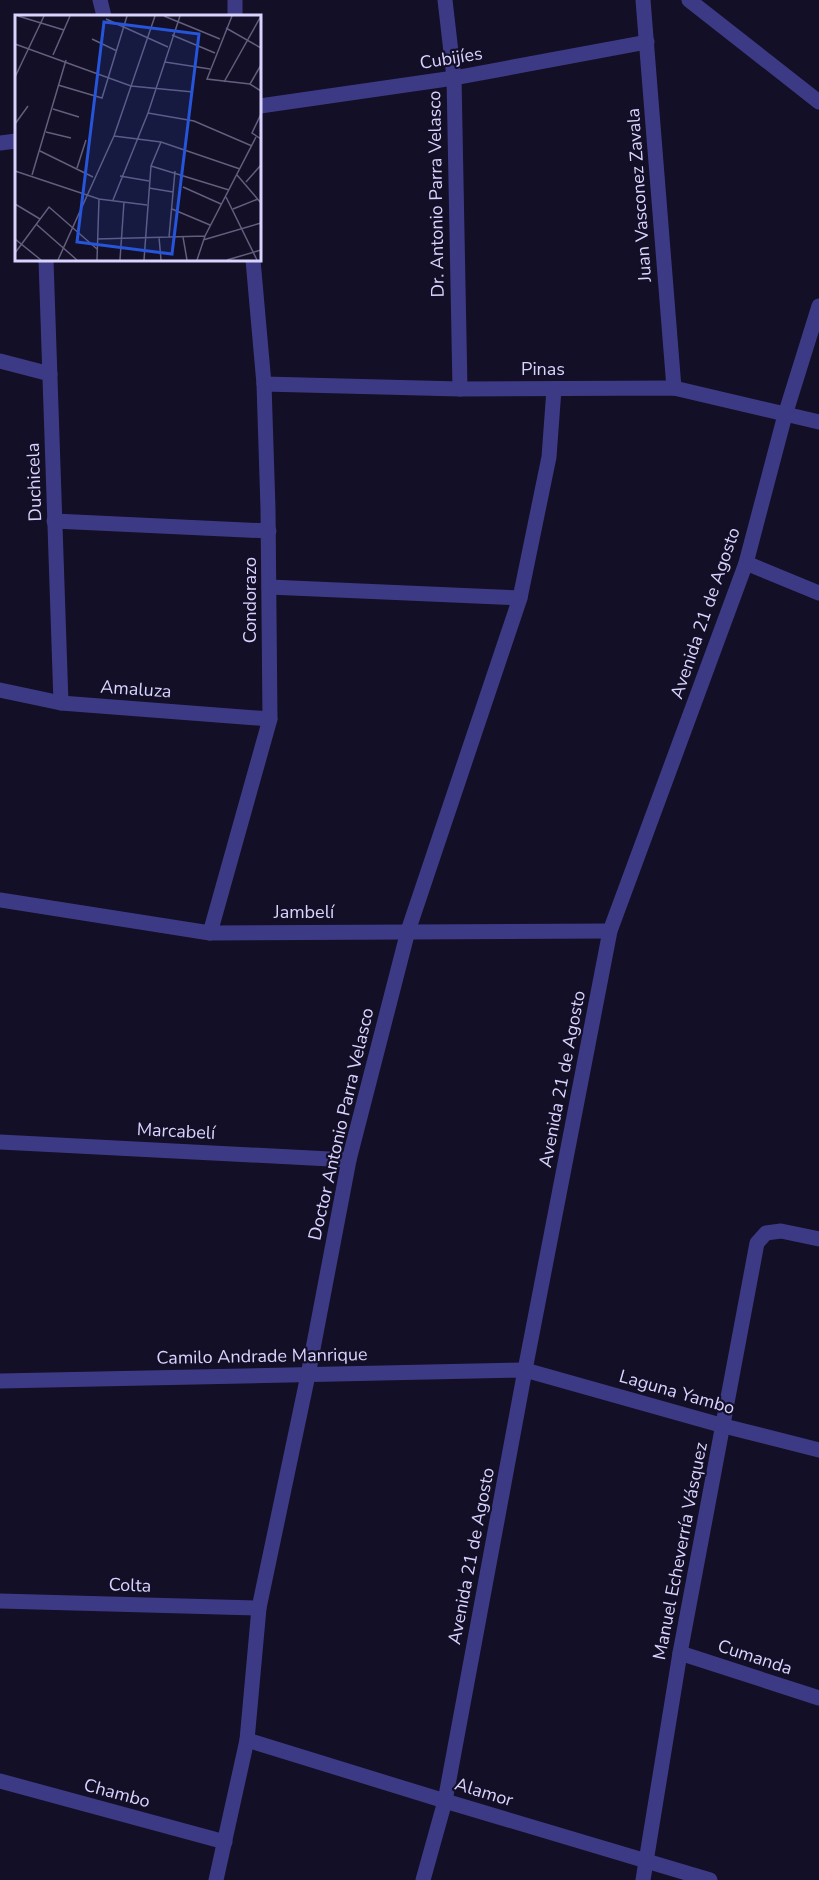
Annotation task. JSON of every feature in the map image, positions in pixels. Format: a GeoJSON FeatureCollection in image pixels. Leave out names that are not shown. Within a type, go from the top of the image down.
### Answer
{"type":"FeatureCollection","features":[{"type":"Feature","properties":{"kind":"street"},"geometry":{"type":"LineString","coordinates":[[100,0],[104,15]]}},
{"type":"Feature","properties":{"kind":"street"},"geometry":{"type":"LineString","coordinates":[[235,0],[236,15]]}},
{"type":"Feature","properties":{"kind":"street","name":"Dr. Antonio Parra Velasco"},"geometry":{"type":"LineString","coordinates":[[445,0],[454,78],[460,389]]}},
{"type":"Feature","properties":{"kind":"street","name":"Juan Vasconez Zavala"},"geometry":{"type":"LineString","coordinates":[[644,0],[674,388]]}},
{"type":"Feature","properties":{"kind":"street"},"geometry":{"type":"LineString","coordinates":[[689,0],[819,102]]}},
{"type":"Feature","properties":{"kind":"street","name":"Cubijíes"},"geometry":{"type":"LineString","coordinates":[[261,106],[454,78],[647,42]]}},
{"type":"Feature","properties":{"kind":"street"},"geometry":{"type":"LineString","coordinates":[[0,143],[15,141]]}},
{"type":"Feature","properties":{"kind":"street","name":"Duchicela"},"geometry":{"type":"LineString","coordinates":[[46,261],[61,703]]}},
{"type":"Feature","properties":{"kind":"street","name":"Condorazo"},"geometry":{"type":"LineString","coordinates":[[210,933],[270,719],[264,384],[253,261]]}},
{"type":"Feature","properties":{"kind":"street","name":"Avenida 21 de Agosto"},"geometry":{"type":"LineString","coordinates":[[423,1880],[445,1801],[610,931],[746,563],[785,415],[819,306]]}},
{"type":"Feature","properties":{"kind":"street"},"geometry":{"type":"LineString","coordinates":[[0,361],[50,374]]}},
{"type":"Feature","properties":{"kind":"street","name":"Pinas"},"geometry":{"type":"LineString","coordinates":[[264,384],[460,389],[674,388],[819,422]]}},
{"type":"Feature","properties":{"kind":"street","name":"Doctor Antonio Parra Velasco"},"geometry":{"type":"LineString","coordinates":[[216,1880],[247,1740],[259,1608],[308,1375],[349,1160],[408,931],[520,597],[549,457],[554,389]]}},
{"type":"Feature","properties":{"kind":"street"},"geometry":{"type":"LineString","coordinates":[[54,521],[268,531]]}},
{"type":"Feature","properties":{"kind":"street"},"geometry":{"type":"LineString","coordinates":[[746,563],[819,593]]}},
{"type":"Feature","properties":{"kind":"street"},"geometry":{"type":"LineString","coordinates":[[269,587],[520,597]]}},
{"type":"Feature","properties":{"kind":"street","name":"Amaluza"},"geometry":{"type":"LineString","coordinates":[[0,690],[61,703],[270,719]]}},
{"type":"Feature","properties":{"kind":"street","name":"Jambelí"},"geometry":{"type":"LineString","coordinates":[[0,900],[210,933],[610,931]]}},
{"type":"Feature","properties":{"kind":"street","name":"Marcabelí"},"geometry":{"type":"LineString","coordinates":[[0,1142],[349,1160]]}},
{"type":"Feature","properties":{"kind":"street","name":"Manuel Echeverría Vásquez"},"geometry":{"type":"LineString","coordinates":[[642,1880],[680,1653],[757,1243],[766,1233],[782,1231],[819,1239]]}},
{"type":"Feature","properties":{"kind":"street","name":"Camilo Andrade Manrique"},"geometry":{"type":"LineString","coordinates":[[0,1382],[525,1370]]}},
{"type":"Feature","properties":{"kind":"street","name":"Laguna Yambo"},"geometry":{"type":"LineString","coordinates":[[525,1370],[819,1450]]}},
{"type":"Feature","properties":{"kind":"street","name":"Colta"},"geometry":{"type":"LineString","coordinates":[[0,1601],[259,1608]]}},
{"type":"Feature","properties":{"kind":"street","name":"Cumanda"},"geometry":{"type":"LineString","coordinates":[[680,1653],[819,1698]]}},
{"type":"Feature","properties":{"kind":"street","name":"Alamor"},"geometry":{"type":"LineString","coordinates":[[247,1740],[710,1880]]}},
{"type":"Feature","properties":{"kind":"street","name":"Chambo"},"geometry":{"type":"LineString","coordinates":[[0,1781],[225,1842]]}}]}
